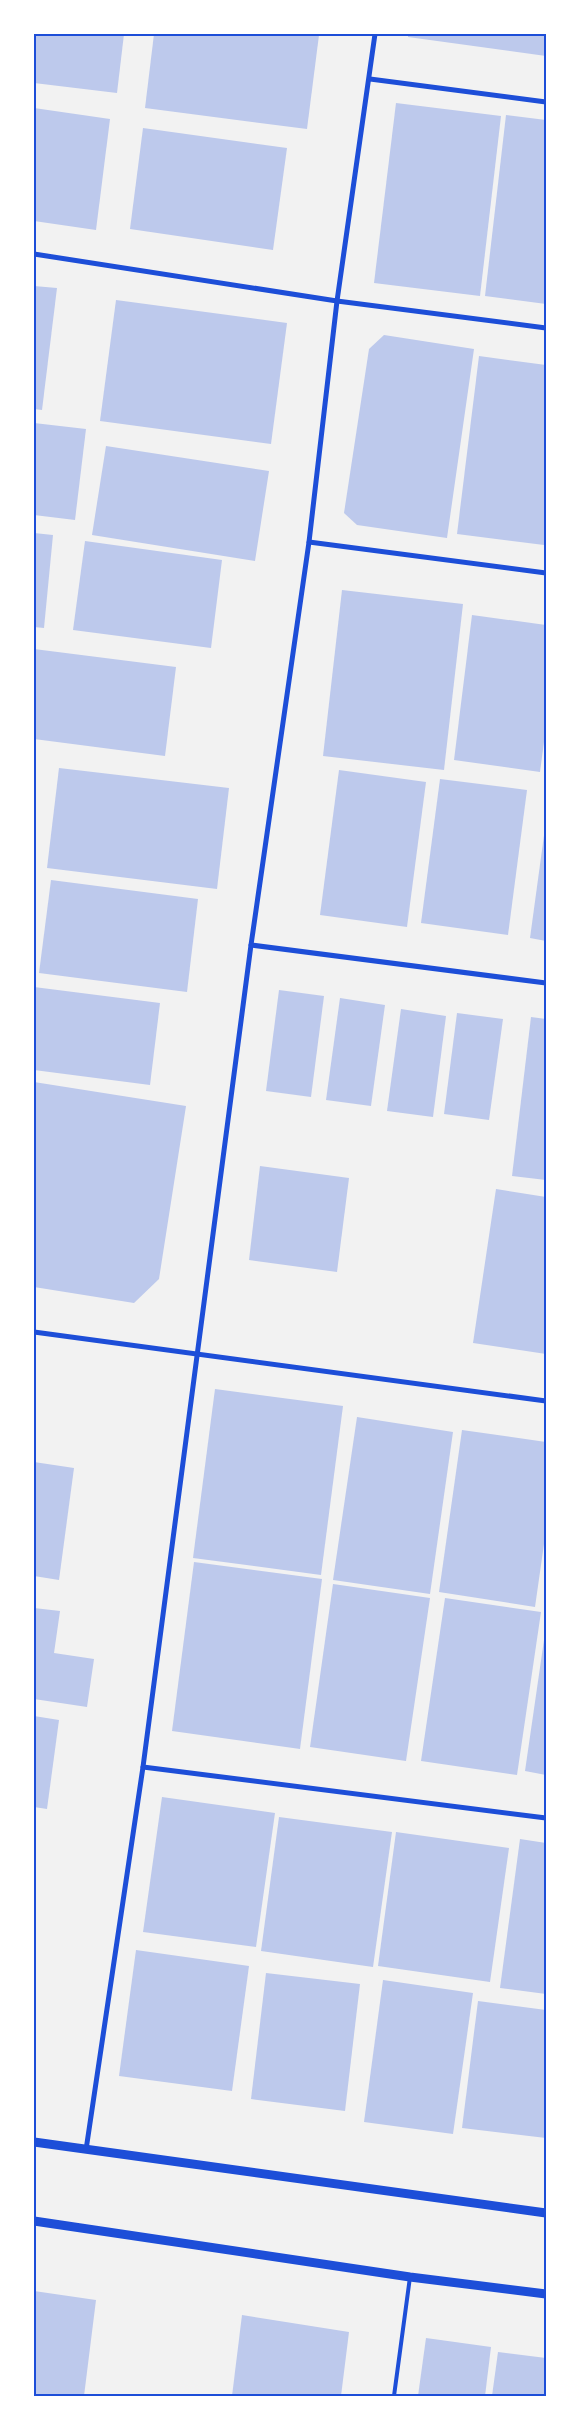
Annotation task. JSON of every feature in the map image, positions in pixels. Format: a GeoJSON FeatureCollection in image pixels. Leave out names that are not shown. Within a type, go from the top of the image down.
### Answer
{"type":"FeatureCollection","features":[{"type":"Feature","properties":{"kind":"street"},"geometry":{"type":"LineString","coordinates":[[86,2150],[143,1767],[251,945],[309,542],[336,301],[375,34]]}},
{"type":"Feature","properties":{"kind":"street"},"geometry":{"type":"LineString","coordinates":[[370,78],[546,102]]}},
{"type":"Feature","properties":{"kind":"street"},"geometry":{"type":"LineString","coordinates":[[34,254],[336,301],[546,328]]}},
{"type":"Feature","properties":{"kind":"street"},"geometry":{"type":"LineString","coordinates":[[309,542],[546,573]]}},
{"type":"Feature","properties":{"kind":"street"},"geometry":{"type":"LineString","coordinates":[[251,945],[546,983]]}},
{"type":"Feature","properties":{"kind":"street"},"geometry":{"type":"LineString","coordinates":[[34,1332],[546,1401]]}},
{"type":"Feature","properties":{"kind":"street"},"geometry":{"type":"LineString","coordinates":[[143,1767],[546,1818]]}},
{"type":"Feature","properties":{"kind":"street"},"geometry":{"type":"LineString","coordinates":[[34,2142],[546,2212]]}},
{"type":"Feature","properties":{"kind":"street"},"geometry":{"type":"LineString","coordinates":[[34,2221],[410,2277],[546,2294]]}},
{"type":"Feature","properties":{"kind":"lane"},"geometry":{"type":"LineString","coordinates":[[394,2396],[410,2277]]}},
{"type":"Feature","properties":{"kind":"building"},"geometry":{"type":"Polygon","coordinates":[[[34,34],[124,34],[117,93],[34,83],[34,34]]]}},
{"type":"Feature","properties":{"kind":"building"},"geometry":{"type":"Polygon","coordinates":[[[154,34],[319,35],[307,129],[145,108],[154,34]]]}},
{"type":"Feature","properties":{"kind":"building"},"geometry":{"type":"Polygon","coordinates":[[[408,34],[546,34],[546,56],[408,37],[408,34]]]}},
{"type":"Feature","properties":{"kind":"building"},"geometry":{"type":"Polygon","coordinates":[[[396,103],[501,116],[480,296],[374,283],[396,103]]]}},
{"type":"Feature","properties":{"kind":"building"},"geometry":{"type":"Polygon","coordinates":[[[34,108],[110,119],[96,230],[34,221],[34,108]]]}},
{"type":"Feature","properties":{"kind":"building"},"geometry":{"type":"Polygon","coordinates":[[[506,115],[546,120],[546,304],[485,296],[506,115]]]}},
{"type":"Feature","properties":{"kind":"building"},"geometry":{"type":"Polygon","coordinates":[[[143,128],[287,148],[273,250],[130,229],[143,128]]]}},
{"type":"Feature","properties":{"kind":"building"},"geometry":{"type":"Polygon","coordinates":[[[34,286],[57,288],[42,410],[34,409],[34,286]]]}},
{"type":"Feature","properties":{"kind":"building"},"geometry":{"type":"Polygon","coordinates":[[[116,300],[287,323],[271,444],[100,421],[116,300]]]}},
{"type":"Feature","properties":{"kind":"building"},"geometry":{"type":"Polygon","coordinates":[[[384,335],[474,349],[447,538],[357,525],[344,513],[369,349],[384,335]]]}},
{"type":"Feature","properties":{"kind":"building"},"geometry":{"type":"Polygon","coordinates":[[[479,356],[546,365],[546,528],[544,545],[457,534],[479,356]]]}},
{"type":"Feature","properties":{"kind":"building"},"geometry":{"type":"Polygon","coordinates":[[[34,423],[86,429],[75,520],[34,515],[34,423]]]}},
{"type":"Feature","properties":{"kind":"building"},"geometry":{"type":"Polygon","coordinates":[[[106,446],[269,471],[255,561],[92,535],[106,446]]]}},
{"type":"Feature","properties":{"kind":"building"},"geometry":{"type":"Polygon","coordinates":[[[34,533],[53,535],[44,628],[34,627],[34,533]]]}},
{"type":"Feature","properties":{"kind":"building"},"geometry":{"type":"Polygon","coordinates":[[[85,541],[222,560],[211,648],[73,630],[85,541]]]}},
{"type":"Feature","properties":{"kind":"building"},"geometry":{"type":"Polygon","coordinates":[[[342,590],[463,604],[444,770],[323,756],[342,590]]]}},
{"type":"Feature","properties":{"kind":"building"},"geometry":{"type":"Polygon","coordinates":[[[472,615],[546,625],[546,727],[540,772],[454,760],[472,615]]]}},
{"type":"Feature","properties":{"kind":"building"},"geometry":{"type":"Polygon","coordinates":[[[34,649],[176,667],[165,756],[34,739],[34,649]]]}},
{"type":"Feature","properties":{"kind":"building"},"geometry":{"type":"Polygon","coordinates":[[[59,768],[229,788],[217,889],[47,868],[59,768]]]}},
{"type":"Feature","properties":{"kind":"building"},"geometry":{"type":"Polygon","coordinates":[[[339,770],[426,782],[407,927],[320,915],[339,770]]]}},
{"type":"Feature","properties":{"kind":"building"},"geometry":{"type":"Polygon","coordinates":[[[440,779],[527,790],[508,935],[421,923],[440,779]]]}},
{"type":"Feature","properties":{"kind":"building"},"geometry":{"type":"Polygon","coordinates":[[[546,828],[546,941],[530,938],[546,828]]]}},
{"type":"Feature","properties":{"kind":"building"},"geometry":{"type":"Polygon","coordinates":[[[51,880],[198,899],[187,992],[39,973],[51,880]]]}},
{"type":"Feature","properties":{"kind":"building"},"geometry":{"type":"Polygon","coordinates":[[[34,987],[160,1003],[150,1085],[34,1070],[34,987]]]}},
{"type":"Feature","properties":{"kind":"building"},"geometry":{"type":"Polygon","coordinates":[[[279,990],[324,996],[311,1097],[266,1091],[279,990]]]}},
{"type":"Feature","properties":{"kind":"building"},"geometry":{"type":"Polygon","coordinates":[[[340,998],[385,1005],[371,1106],[326,1100],[340,998]]]}},
{"type":"Feature","properties":{"kind":"building"},"geometry":{"type":"Polygon","coordinates":[[[401,1009],[446,1016],[433,1117],[387,1111],[401,1009]]]}},
{"type":"Feature","properties":{"kind":"building"},"geometry":{"type":"Polygon","coordinates":[[[457,1013],[503,1019],[489,1120],[444,1114],[457,1013]]]}},
{"type":"Feature","properties":{"kind":"building"},"geometry":{"type":"Polygon","coordinates":[[[531,1017],[546,1019],[546,1180],[512,1176],[531,1017]]]}},
{"type":"Feature","properties":{"kind":"building"},"geometry":{"type":"Polygon","coordinates":[[[34,1082],[186,1106],[159,1279],[134,1303],[34,1287],[34,1082]]]}},
{"type":"Feature","properties":{"kind":"building"},"geometry":{"type":"Polygon","coordinates":[[[260,1166],[349,1178],[337,1272],[249,1260],[260,1166]]]}},
{"type":"Feature","properties":{"kind":"building"},"geometry":{"type":"Polygon","coordinates":[[[496,1189],[546,1197],[546,1354],[473,1343],[496,1189]]]}},
{"type":"Feature","properties":{"kind":"building"},"geometry":{"type":"Polygon","coordinates":[[[215,1389],[343,1406],[321,1575],[193,1558],[215,1389]]]}},
{"type":"Feature","properties":{"kind":"building"},"geometry":{"type":"Polygon","coordinates":[[[357,1417],[453,1432],[430,1594],[333,1580],[357,1417]]]}},
{"type":"Feature","properties":{"kind":"building"},"geometry":{"type":"Polygon","coordinates":[[[462,1430],[546,1442],[546,1530],[535,1607],[439,1592],[462,1430]]]}},
{"type":"Feature","properties":{"kind":"building"},"geometry":{"type":"Polygon","coordinates":[[[34,1462],[74,1468],[59,1580],[34,1576],[34,1462]]]}},
{"type":"Feature","properties":{"kind":"building"},"geometry":{"type":"Polygon","coordinates":[[[194,1562],[322,1579],[300,1749],[172,1731],[194,1562]]]}},
{"type":"Feature","properties":{"kind":"building"},"geometry":{"type":"Polygon","coordinates":[[[333,1584],[430,1598],[406,1761],[310,1747],[333,1584]]]}},
{"type":"Feature","properties":{"kind":"building"},"geometry":{"type":"Polygon","coordinates":[[[445,1598],[541,1612],[517,1775],[421,1761],[445,1598]]]}},
{"type":"Feature","properties":{"kind":"building"},"geometry":{"type":"Polygon","coordinates":[[[34,1608],[60,1611],[54,1653],[94,1659],[87,1707],[34,1699],[34,1608]]]}},
{"type":"Feature","properties":{"kind":"building"},"geometry":{"type":"Polygon","coordinates":[[[546,1633],[546,1775],[525,1771],[546,1633]]]}},
{"type":"Feature","properties":{"kind":"building"},"geometry":{"type":"Polygon","coordinates":[[[34,1716],[59,1720],[47,1809],[34,1807],[34,1716]]]}},
{"type":"Feature","properties":{"kind":"building"},"geometry":{"type":"Polygon","coordinates":[[[162,1797],[275,1813],[256,1947],[143,1932],[162,1797]]]}},
{"type":"Feature","properties":{"kind":"building"},"geometry":{"type":"Polygon","coordinates":[[[279,1817],[392,1832],[373,1967],[261,1951],[279,1817]]]}},
{"type":"Feature","properties":{"kind":"building"},"geometry":{"type":"Polygon","coordinates":[[[396,1832],[509,1848],[490,1982],[378,1966],[396,1832]]]}},
{"type":"Feature","properties":{"kind":"building"},"geometry":{"type":"Polygon","coordinates":[[[520,1839],[546,1843],[546,1994],[500,1988],[520,1839]]]}},
{"type":"Feature","properties":{"kind":"building"},"geometry":{"type":"Polygon","coordinates":[[[136,1950],[249,1966],[232,2091],[119,2076],[136,1950]]]}},
{"type":"Feature","properties":{"kind":"building"},"geometry":{"type":"Polygon","coordinates":[[[266,1973],[360,1984],[345,2111],[251,2099],[266,1973]]]}},
{"type":"Feature","properties":{"kind":"building"},"geometry":{"type":"Polygon","coordinates":[[[383,1980],[473,1993],[453,2134],[364,2122],[383,1980]]]}},
{"type":"Feature","properties":{"kind":"building"},"geometry":{"type":"Polygon","coordinates":[[[478,2001],[546,2010],[546,2138],[462,2128],[478,2001]]]}},
{"type":"Feature","properties":{"kind":"building"},"geometry":{"type":"Polygon","coordinates":[[[34,2291],[96,2300],[84,2396],[34,2396],[34,2291]]]}},
{"type":"Feature","properties":{"kind":"building"},"geometry":{"type":"Polygon","coordinates":[[[242,2315],[349,2332],[341,2396],[232,2396],[242,2315]]]}},
{"type":"Feature","properties":{"kind":"building"},"geometry":{"type":"Polygon","coordinates":[[[426,2338],[491,2347],[485,2396],[418,2396],[426,2338]]]}},
{"type":"Feature","properties":{"kind":"building"},"geometry":{"type":"Polygon","coordinates":[[[498,2352],[546,2358],[546,2396],[492,2396],[498,2352]]]}}]}
